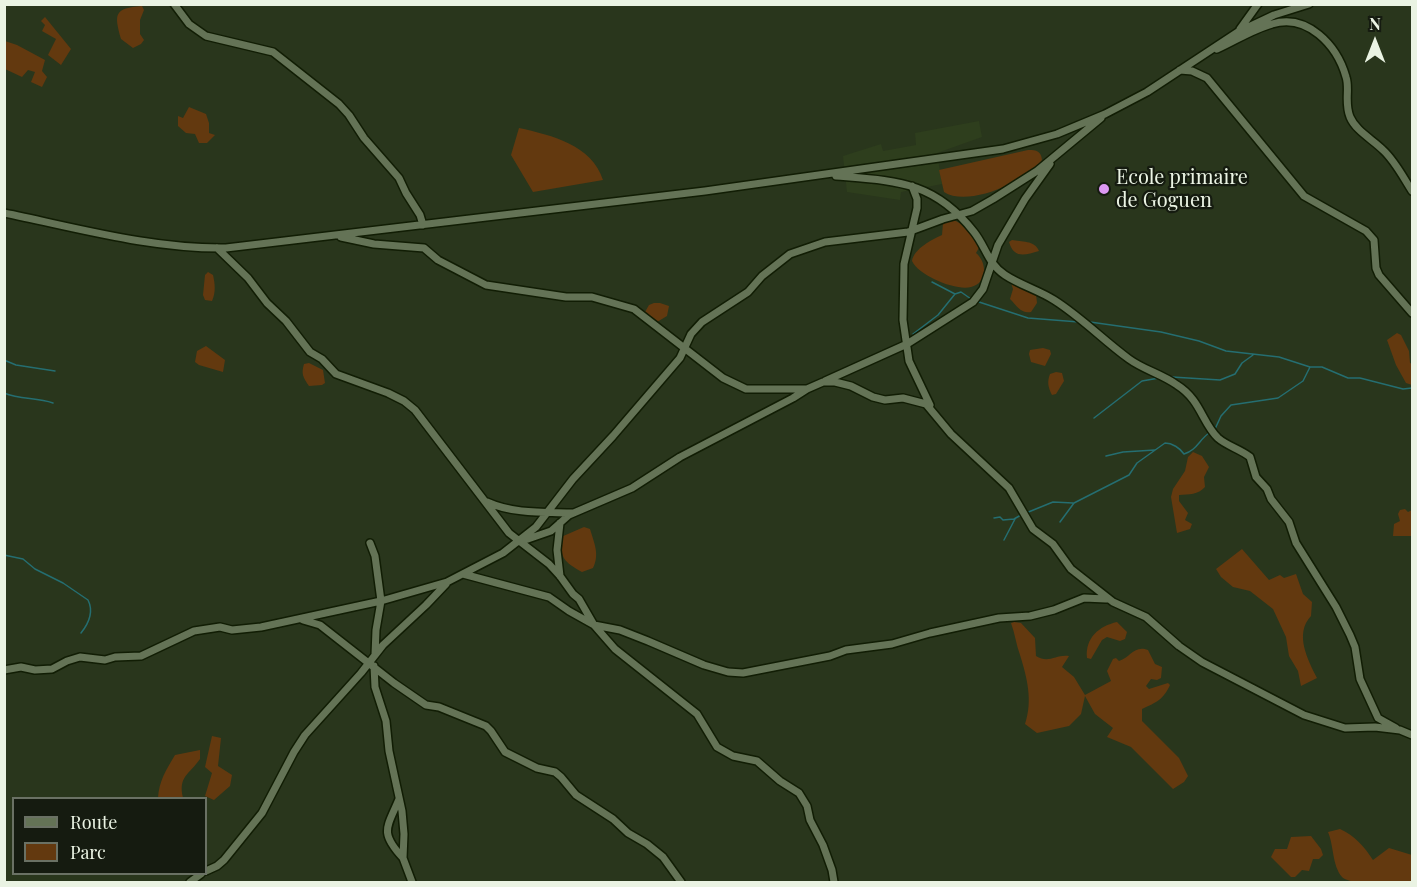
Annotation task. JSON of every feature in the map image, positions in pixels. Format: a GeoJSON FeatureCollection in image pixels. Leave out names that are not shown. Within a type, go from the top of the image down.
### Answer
{"type":"FeatureCollection","features":[{"type":"Feature","properties":{"kind":"street"},"geometry":{"type":"LineString","coordinates":[[174,4],[189,24],[206,36],[280,55],[308,81],[339,104],[364,138],[399,178],[420,215],[423,225]]}},
{"type":"Feature","properties":{"kind":"street"},"geometry":{"type":"LineString","coordinates":[[1238,32],[1258,4]]}},
{"type":"Feature","properties":{"kind":"street"},"geometry":{"type":"LineString","coordinates":[[4,213],[148,242],[192,248],[217,248],[705,191],[1003,149],[1057,134],[1106,114],[1147,92],[1238,32],[1263,20],[1309,4]]}},
{"type":"Feature","properties":{"kind":"street"},"geometry":{"type":"LineString","coordinates":[[1263,20],[1297,23],[1311,27],[1320,33],[1346,75],[1345,97],[1353,123],[1383,150],[1413,191]]}},
{"type":"Feature","properties":{"kind":"street"},"geometry":{"type":"LineString","coordinates":[[1198,58],[1269,24],[1280,22]]}},
{"type":"Feature","properties":{"kind":"street"},"geometry":{"type":"LineString","coordinates":[[1180,70],[1192,71],[1207,78],[1304,196],[1366,231],[1375,244],[1375,262],[1379,275],[1413,313]]}},
{"type":"Feature","properties":{"kind":"street"},"geometry":{"type":"LineString","coordinates":[[4,670],[21,667],[35,670],[52,669],[80,657],[105,660],[115,657],[141,656],[194,631],[219,627],[232,630],[261,627],[300,620],[381,601],[447,582],[503,554],[537,527],[573,479],[680,358],[691,334],[702,322],[748,292],[762,276],[790,254],[825,242],[912,231],[960,215],[993,200],[1037,171],[1106,114]]}},
{"type":"Feature","properties":{"kind":"street"},"geometry":{"type":"LineString","coordinates":[[520,542],[545,534],[573,513],[632,488],[680,457],[807,389],[907,344],[973,302],[983,289],[998,245],[1024,199],[1061,152]]}},
{"type":"Feature","properties":{"kind":"street"},"geometry":{"type":"LineString","coordinates":[[823,175],[889,181],[912,186],[939,198],[960,215],[978,237],[991,263],[1006,276],[1054,300],[1132,361],[1177,384],[1198,404],[1212,431],[1219,438],[1250,457],[1256,477],[1290,522],[1296,543],[1346,627],[1355,647],[1359,679],[1378,718],[1413,735]]}},
{"type":"Feature","properties":{"kind":"street"},"geometry":{"type":"LineString","coordinates":[[912,186],[917,199],[904,264],[903,289],[903,320],[909,361],[933,410],[951,434],[1009,488],[1033,529],[1053,544],[1079,577],[1110,599],[1146,617],[1179,646],[1202,662],[1304,715],[1345,728],[1364,726],[1400,730]]}},
{"type":"Feature","properties":{"kind":"street"},"geometry":{"type":"LineString","coordinates":[[333,236],[374,244],[424,248],[438,260],[486,285],[566,297],[592,297],[630,307],[723,378],[746,389],[807,389]]}},
{"type":"Feature","properties":{"kind":"street"},"geometry":{"type":"LineString","coordinates":[[217,248],[248,278],[310,352],[322,359],[336,374],[388,393],[416,410],[509,533],[549,564],[560,576],[579,599],[594,625],[615,649],[697,714],[717,747],[733,756],[757,761],[799,794],[807,806],[810,820],[823,845],[834,882]]}},
{"type":"Feature","properties":{"kind":"street"},"geometry":{"type":"LineString","coordinates":[[823,382],[851,386],[885,400],[903,398],[916,400],[933,410]]}},
{"type":"Feature","properties":{"kind":"street"},"geometry":{"type":"LineString","coordinates":[[484,501],[502,508],[573,513]]}},
{"type":"Feature","properties":{"kind":"street"},"geometry":{"type":"LineString","coordinates":[[560,523],[557,550],[560,576]]}},
{"type":"Feature","properties":{"kind":"street"},"geometry":{"type":"LineString","coordinates":[[207,871],[224,860],[249,831],[267,806],[280,776],[305,735],[371,665],[375,654],[381,601],[375,556],[370,543]]}},
{"type":"Feature","properties":{"kind":"street"},"geometry":{"type":"LineString","coordinates":[[463,574],[549,597],[594,625],[620,630],[648,640],[704,665],[728,672],[742,673],[830,656],[846,650],[892,644],[999,618],[1030,616],[1054,610],[1084,598],[1110,599]]}},
{"type":"Feature","properties":{"kind":"street"},"geometry":{"type":"LineString","coordinates":[[375,654],[447,582]]}},
{"type":"Feature","properties":{"kind":"street"},"geometry":{"type":"LineString","coordinates":[[300,620],[320,625],[426,705],[438,707],[486,726],[492,731],[505,752],[516,759],[537,768],[555,772],[576,795],[663,857],[681,882]]}},
{"type":"Feature","properties":{"kind":"street"},"geometry":{"type":"LineString","coordinates":[[371,665],[375,687],[386,721],[389,751],[400,797],[404,834],[403,858],[411,882]]}},
{"type":"Feature","properties":{"kind":"street"},"geometry":{"type":"LineString","coordinates":[[400,797],[388,819],[388,829],[389,841],[403,858]]}},
{"type":"Feature","properties":{"kind":"shaded area"},"geometry":{"type":"Polygon","coordinates":[[[979,121],[982,137],[937,153],[942,184],[901,192],[900,200],[847,192],[843,156],[881,144],[883,151],[916,145],[915,133],[979,121]]]}},
{"type":"Feature","properties":{"kind":"green space"},"geometry":{"type":"Polygon","coordinates":[[[142,6],[144,10],[140,20],[140,34],[144,40],[133,48],[121,39],[117,18],[118,14],[126,8],[142,6]]]}},
{"type":"Feature","properties":{"kind":"green space"},"geometry":{"type":"Polygon","coordinates":[[[45,17],[71,49],[61,65],[48,55],[56,39],[42,31],[45,25],[41,21],[45,17]]]}},
{"type":"Feature","properties":{"kind":"green space"},"geometry":{"type":"Polygon","coordinates":[[[5,41],[45,60],[42,71],[47,77],[42,87],[31,82],[35,72],[28,70],[22,77],[5,69],[5,41]]]}},
{"type":"Feature","properties":{"kind":"green space"},"geometry":{"type":"Polygon","coordinates":[[[189,107],[206,114],[209,133],[215,135],[207,143],[199,143],[195,134],[186,133],[178,126],[178,116],[183,118],[189,107]]]}},
{"type":"Feature","properties":{"kind":"green space"},"geometry":{"type":"Polygon","coordinates":[[[519,128],[557,138],[580,150],[598,168],[603,180],[533,192],[511,155],[519,128]]]}},
{"type":"Feature","properties":{"kind":"green space"},"geometry":{"type":"Polygon","coordinates":[[[1028,150],[1038,152],[1042,160],[1011,184],[967,197],[944,192],[939,170],[1028,150]]]}},
{"type":"Feature","properties":{"kind":"green space"},"geometry":{"type":"Polygon","coordinates":[[[951,219],[968,230],[980,246],[976,253],[980,257],[984,272],[977,285],[964,288],[939,281],[922,272],[912,261],[919,249],[942,235],[943,223],[951,219]]]}},
{"type":"Feature","properties":{"kind":"green space"},"geometry":{"type":"Polygon","coordinates":[[[1012,240],[1031,243],[1039,251],[1017,253],[1009,242],[1012,240]]]}},
{"type":"Feature","properties":{"kind":"green space"},"geometry":{"type":"Polygon","coordinates":[[[208,272],[213,275],[214,282],[215,291],[212,301],[205,300],[203,295],[205,275],[208,272]]]}},
{"type":"Feature","properties":{"kind":"green space"},"geometry":{"type":"Polygon","coordinates":[[[1013,282],[1036,294],[1037,303],[1031,312],[1022,311],[1010,299],[1013,282]]]}},
{"type":"Feature","properties":{"kind":"green space"},"geometry":{"type":"Polygon","coordinates":[[[654,303],[669,306],[667,316],[657,322],[645,312],[649,305],[654,303]]]}},
{"type":"Feature","properties":{"kind":"green space"},"geometry":{"type":"Polygon","coordinates":[[[1397,333],[1401,335],[1409,351],[1412,364],[1412,385],[1406,383],[1396,365],[1387,340],[1397,333]]]}},
{"type":"Feature","properties":{"kind":"green space"},"geometry":{"type":"Polygon","coordinates":[[[206,346],[225,360],[223,372],[195,362],[197,351],[206,346]]]}},
{"type":"Feature","properties":{"kind":"green space"},"geometry":{"type":"Polygon","coordinates":[[[1043,348],[1050,350],[1051,354],[1045,366],[1031,362],[1030,350],[1043,348]]]}},
{"type":"Feature","properties":{"kind":"green space"},"geometry":{"type":"Polygon","coordinates":[[[309,363],[323,370],[325,383],[309,386],[304,378],[303,370],[304,364],[309,363]]]}},
{"type":"Feature","properties":{"kind":"green space"},"geometry":{"type":"Polygon","coordinates":[[[1062,373],[1064,381],[1056,394],[1052,395],[1048,380],[1050,374],[1062,373]]]}},
{"type":"Feature","properties":{"kind":"green space"},"geometry":{"type":"Polygon","coordinates":[[[1193,452],[1202,456],[1209,467],[1204,477],[1205,487],[1202,490],[1193,494],[1179,495],[1179,501],[1188,513],[1185,520],[1192,524],[1190,529],[1177,533],[1171,497],[1173,489],[1185,471],[1188,457],[1193,452]]]}},
{"type":"Feature","properties":{"kind":"green space"},"geometry":{"type":"Polygon","coordinates":[[[1405,509],[1408,512],[1412,510],[1412,536],[1393,536],[1394,524],[1400,521],[1398,514],[1400,510],[1405,509]]]}},
{"type":"Feature","properties":{"kind":"green space"},"geometry":{"type":"Polygon","coordinates":[[[584,527],[590,529],[596,548],[596,558],[593,568],[582,572],[564,559],[561,537],[584,527]]]}},
{"type":"Feature","properties":{"kind":"green space"},"geometry":{"type":"Polygon","coordinates":[[[1242,549],[1269,580],[1280,575],[1284,578],[1296,574],[1303,594],[1312,602],[1311,616],[1306,623],[1303,639],[1317,678],[1301,686],[1298,671],[1289,656],[1286,637],[1273,609],[1250,591],[1233,587],[1221,577],[1216,569],[1242,549]]]}},
{"type":"Feature","properties":{"kind":"green space"},"geometry":{"type":"Polygon","coordinates":[[[1117,622],[1127,632],[1125,639],[1120,641],[1107,637],[1102,640],[1091,659],[1087,658],[1088,644],[1094,634],[1104,626],[1117,622]]]}},
{"type":"Feature","properties":{"kind":"green space"},"geometry":{"type":"Polygon","coordinates":[[[1011,623],[1021,623],[1035,638],[1036,656],[1049,659],[1069,656],[1062,667],[1074,677],[1085,695],[1111,681],[1107,671],[1113,659],[1116,658],[1119,661],[1136,650],[1148,650],[1155,664],[1162,667],[1161,678],[1151,679],[1146,686],[1149,689],[1168,683],[1170,685],[1159,700],[1142,709],[1142,721],[1179,758],[1188,776],[1184,782],[1173,789],[1131,747],[1107,737],[1113,728],[1095,714],[1085,696],[1081,714],[1069,726],[1037,733],[1025,724],[1029,706],[1028,689],[1011,623]]]}},
{"type":"Feature","properties":{"kind":"green space"},"geometry":{"type":"Polygon","coordinates":[[[212,736],[221,738],[218,766],[232,775],[230,786],[214,800],[205,796],[212,773],[205,767],[212,736]]]}},
{"type":"Feature","properties":{"kind":"green space"},"geometry":{"type":"Polygon","coordinates":[[[200,750],[200,759],[183,780],[183,797],[158,797],[161,781],[175,755],[200,750]]]}},
{"type":"Feature","properties":{"kind":"green space"},"geometry":{"type":"Polygon","coordinates":[[[1340,829],[1359,842],[1373,860],[1389,848],[1412,855],[1412,882],[1365,883],[1342,877],[1336,867],[1328,832],[1340,829]]]}},
{"type":"Feature","properties":{"kind":"green space"},"geometry":{"type":"Polygon","coordinates":[[[1311,836],[1323,855],[1319,859],[1313,859],[1309,871],[1302,870],[1295,877],[1291,877],[1271,857],[1275,849],[1287,849],[1291,837],[1311,836]]]}},
{"type":"Feature","properties":{"kind":"waterway"},"geometry":{"type":"LineString","coordinates":[[932,282],[955,294]]}},
{"type":"Feature","properties":{"kind":"waterway"},"geometry":{"type":"LineString","coordinates":[[913,334],[938,315],[955,294],[961,292],[971,299]]}},
{"type":"Feature","properties":{"kind":"waterway"},"geometry":{"type":"LineString","coordinates":[[976,301],[1028,318],[1079,322]]}},
{"type":"Feature","properties":{"kind":"waterway"},"geometry":{"type":"LineString","coordinates":[[1090,322],[1161,332],[1199,341],[1226,351],[1279,357],[1310,367],[1322,367],[1348,378],[1360,378],[1403,389],[1412,388]]}},
{"type":"Feature","properties":{"kind":"waterway"},"geometry":{"type":"LineString","coordinates":[[1172,377],[1220,380],[1235,374],[1242,363],[1253,355]]}},
{"type":"Feature","properties":{"kind":"waterway"},"geometry":{"type":"LineString","coordinates":[[4,360],[16,365],[55,371]]}},
{"type":"Feature","properties":{"kind":"waterway"},"geometry":{"type":"LineString","coordinates":[[1215,429],[1221,416],[1231,405],[1278,398],[1303,381],[1310,367]]}},
{"type":"Feature","properties":{"kind":"waterway"},"geometry":{"type":"LineString","coordinates":[[1094,418],[1142,381],[1159,378]]}},
{"type":"Feature","properties":{"kind":"waterway"},"geometry":{"type":"LineString","coordinates":[[4,393],[53,403]]}},
{"type":"Feature","properties":{"kind":"waterway"},"geometry":{"type":"LineString","coordinates":[[1060,522],[1074,503],[1129,475],[1137,463],[1165,443],[1176,446],[1184,454],[1192,450],[1209,433]]}},
{"type":"Feature","properties":{"kind":"waterway"},"geometry":{"type":"LineString","coordinates":[[1106,456],[1123,452],[1155,450]]}},
{"type":"Feature","properties":{"kind":"waterway"},"geometry":{"type":"LineString","coordinates":[[1026,513],[1053,502],[1073,503]]}},
{"type":"Feature","properties":{"kind":"waterway"},"geometry":{"type":"LineString","coordinates":[[994,518],[1014,519],[1021,515]]}},
{"type":"Feature","properties":{"kind":"waterway"},"geometry":{"type":"LineString","coordinates":[[1004,540],[1015,519]]}},
{"type":"Feature","properties":{"kind":"waterway"},"geometry":{"type":"LineString","coordinates":[[4,555],[23,559],[35,569],[63,583],[88,600],[91,609],[90,617],[81,633]]}},
{"type":"Feature","properties":{"kind":"place","name":"Ecole primaire de Goguen"},"geometry":{"type":"Point","coordinates":[1104,189]}}]}
